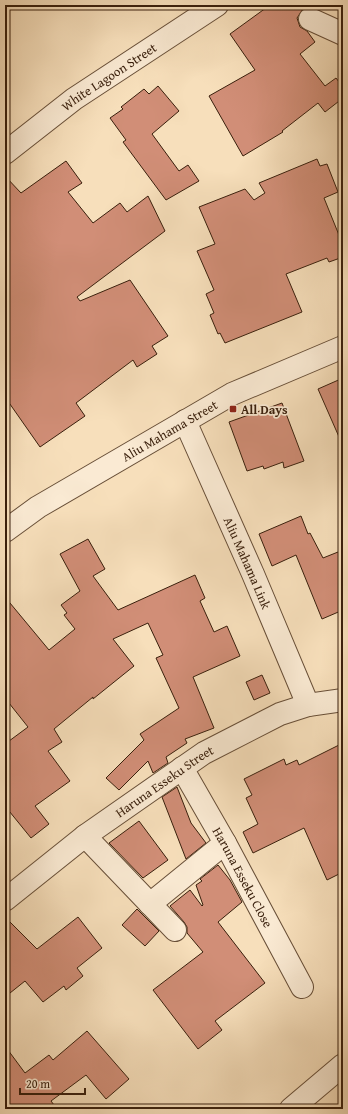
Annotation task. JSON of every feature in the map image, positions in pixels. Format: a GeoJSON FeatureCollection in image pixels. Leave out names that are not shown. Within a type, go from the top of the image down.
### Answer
{"type":"FeatureCollection","features":[{"type":"Feature","properties":{"kind":"street","name":"White Lagoon Street"},"geometry":{"type":"LineString","coordinates":[[5,153],[74,99],[217,5]]}},
{"type":"Feature","properties":{"kind":"street"},"geometry":{"type":"LineString","coordinates":[[310,19],[343,34]]}},
{"type":"Feature","properties":{"kind":"street","name":"Aliu Mahama Street"},"geometry":{"type":"LineString","coordinates":[[5,531],[38,507],[232,394],[343,347]]}},
{"type":"Feature","properties":{"kind":"street","name":"Aliu Mahama Link"},"geometry":{"type":"LineString","coordinates":[[185,420],[253,574],[308,705]]}},
{"type":"Feature","properties":{"kind":"street","name":"Haruna Esseku Street"},"geometry":{"type":"LineString","coordinates":[[5,900],[85,836],[204,753],[280,714],[308,705],[343,700]]}},
{"type":"Feature","properties":{"kind":"street","name":"Haruna Esseku Close"},"geometry":{"type":"LineString","coordinates":[[182,768],[225,843],[302,987]]}},
{"type":"Feature","properties":{"kind":"street"},"geometry":{"type":"LineString","coordinates":[[85,836],[175,930]]}},
{"type":"Feature","properties":{"kind":"street"},"geometry":{"type":"LineString","coordinates":[[150,904],[225,843]]}},
{"type":"Feature","properties":{"kind":"street"},"geometry":{"type":"LineString","coordinates":[[291,1109],[343,1065]]}},
{"type":"Feature","properties":{"kind":"building"},"geometry":{"type":"Polygon","coordinates":[[[270,5],[316,5],[303,9],[297,18],[300,27],[307,31],[315,42],[300,54],[325,86],[336,78],[343,87],[343,98],[325,112],[318,103],[282,131],[283,132],[243,156],[209,96],[255,70],[230,34],[270,5]]]}},
{"type":"Feature","properties":{"kind":"building"},"geometry":{"type":"Polygon","coordinates":[[[158,86],[179,111],[152,134],[179,171],[188,165],[199,181],[166,200],[123,142],[126,140],[110,118],[123,109],[121,107],[144,89],[149,94],[158,86]]]}},
{"type":"Feature","properties":{"kind":"building"},"geometry":{"type":"Polygon","coordinates":[[[317,159],[320,166],[327,164],[338,192],[324,198],[343,245],[343,257],[329,262],[327,258],[286,274],[302,312],[225,343],[220,333],[218,334],[210,315],[214,313],[206,294],[214,290],[197,251],[215,244],[199,207],[245,189],[254,200],[265,193],[259,183],[317,159]]]}},
{"type":"Feature","properties":{"kind":"building"},"geometry":{"type":"Polygon","coordinates":[[[66,161],[82,183],[68,192],[93,223],[120,203],[127,212],[148,196],[165,231],[77,297],[80,301],[130,280],[168,336],[152,346],[157,354],[137,367],[133,360],[76,403],[85,416],[40,447],[5,397],[5,176],[21,193],[66,161]]]}},
{"type":"Feature","properties":{"kind":"building"},"geometry":{"type":"Polygon","coordinates":[[[343,378],[343,446],[318,389],[343,378]]]}},
{"type":"Feature","properties":{"kind":"building"},"geometry":{"type":"Polygon","coordinates":[[[282,403],[304,461],[284,468],[283,462],[264,469],[263,466],[247,471],[229,422],[282,403]]]}},
{"type":"Feature","properties":{"kind":"building"},"geometry":{"type":"Polygon","coordinates":[[[301,516],[308,534],[310,533],[323,558],[343,550],[343,610],[322,619],[296,555],[272,566],[259,534],[301,516]]]}},
{"type":"Feature","properties":{"kind":"building"},"geometry":{"type":"Polygon","coordinates":[[[88,539],[105,569],[93,576],[118,610],[195,575],[205,598],[200,601],[214,632],[227,626],[240,656],[193,677],[214,728],[185,739],[187,743],[166,757],[168,763],[153,773],[148,761],[119,790],[106,778],[144,740],[140,734],[179,708],[156,658],[163,655],[148,623],[113,639],[134,666],[54,729],[62,742],[48,751],[70,781],[35,806],[49,824],[31,838],[5,806],[5,744],[28,727],[5,698],[5,597],[49,650],[75,629],[64,615],[67,613],[61,605],[80,591],[60,554],[88,539]]]}},
{"type":"Feature","properties":{"kind":"building"},"geometry":{"type":"Polygon","coordinates":[[[262,675],[270,693],[254,700],[246,682],[262,675]]]}},
{"type":"Feature","properties":{"kind":"building"},"geometry":{"type":"Polygon","coordinates":[[[343,743],[343,872],[327,880],[304,828],[253,853],[243,832],[258,824],[246,798],[252,795],[244,779],[284,759],[286,765],[297,760],[299,765],[343,743]]]}},
{"type":"Feature","properties":{"kind":"building"},"geometry":{"type":"Polygon","coordinates":[[[177,787],[191,823],[206,843],[186,859],[162,797],[177,787]]]}},
{"type":"Feature","properties":{"kind":"building"},"geometry":{"type":"Polygon","coordinates":[[[139,821],[168,860],[143,878],[109,843],[139,821]]]}},
{"type":"Feature","properties":{"kind":"building"},"geometry":{"type":"Polygon","coordinates":[[[218,865],[230,880],[242,902],[218,922],[265,983],[215,1021],[222,1030],[198,1049],[153,990],[203,952],[187,933],[187,927],[184,922],[170,906],[190,890],[202,906],[203,905],[196,885],[202,881],[200,879],[218,865]]]}},
{"type":"Feature","properties":{"kind":"building"},"geometry":{"type":"Polygon","coordinates":[[[137,909],[159,931],[145,946],[122,925],[137,909]]]}},
{"type":"Feature","properties":{"kind":"building"},"geometry":{"type":"Polygon","coordinates":[[[5,917],[37,949],[78,917],[102,948],[77,968],[83,976],[66,990],[64,986],[43,1002],[25,981],[5,997],[5,917]]]}},
{"type":"Feature","properties":{"kind":"building"},"geometry":{"type":"Polygon","coordinates":[[[87,1031],[129,1079],[106,1099],[86,1075],[51,1101],[57,1109],[5,1109],[5,1046],[25,1073],[49,1055],[53,1060],[87,1031]]]}},
{"type":"Feature","properties":{"kind":"place","name":"All Days"},"geometry":{"type":"Point","coordinates":[233,409]}}]}
